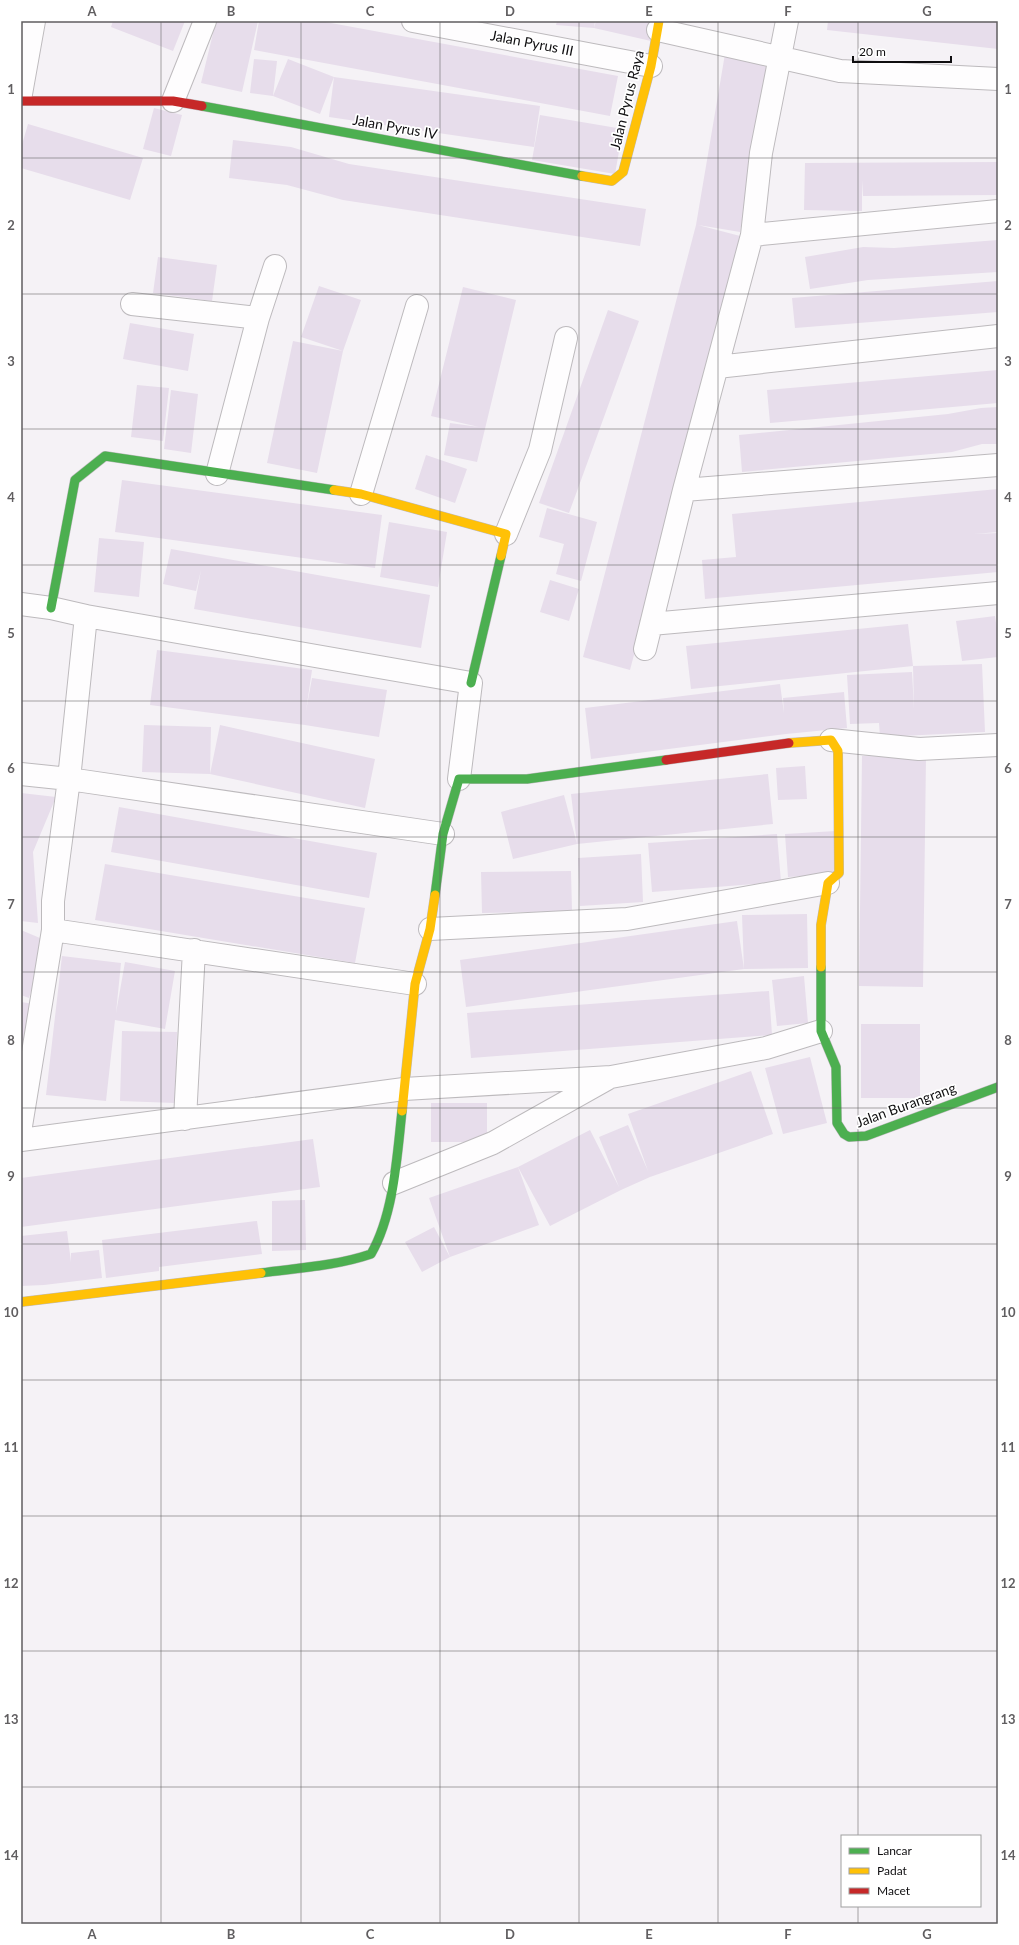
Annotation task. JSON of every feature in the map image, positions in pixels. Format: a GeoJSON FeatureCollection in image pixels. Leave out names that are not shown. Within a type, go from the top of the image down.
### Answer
{"type":"FeatureCollection","features":[{"type":"Feature","properties":{"kind":"street"},"geometry":{"type":"LineString","coordinates":[[21,94],[34,21]]}},
{"type":"Feature","properties":{"kind":"street"},"geometry":{"type":"LineString","coordinates":[[172,101],[205,21]]}},
{"type":"Feature","properties":{"kind":"street","name":"Jalan Pyrus III"},"geometry":{"type":"LineString","coordinates":[[413,21],[651,66]]}},
{"type":"Feature","properties":{"kind":"street"},"geometry":{"type":"LineString","coordinates":[[645,650],[650,624],[684,490],[752,235],[761,153],[787,21]]}},
{"type":"Feature","properties":{"kind":"street"},"geometry":{"type":"LineString","coordinates":[[658,26],[840,71],[998,79]]}},
{"type":"Feature","properties":{"kind":"street","name":"Jalan Pyrus Raya"},"geometry":{"type":"LineString","coordinates":[[612,181],[623,172],[651,66],[658,26]]}},
{"type":"Feature","properties":{"kind":"street","name":"Jalan Pyrus IV"},"geometry":{"type":"LineString","coordinates":[[21,101],[172,101],[612,181]]}},
{"type":"Feature","properties":{"kind":"street"},"geometry":{"type":"LineString","coordinates":[[752,235],[998,211]]}},
{"type":"Feature","properties":{"kind":"street"},"geometry":{"type":"LineString","coordinates":[[217,474],[258,318],[275,266]]}},
{"type":"Feature","properties":{"kind":"street"},"geometry":{"type":"LineString","coordinates":[[132,304],[258,318]]}},
{"type":"Feature","properties":{"kind":"street"},"geometry":{"type":"LineString","coordinates":[[361,494],[417,306]]}},
{"type":"Feature","properties":{"kind":"street"},"geometry":{"type":"LineString","coordinates":[[717,366],[998,336]]}},
{"type":"Feature","properties":{"kind":"street"},"geometry":{"type":"LineString","coordinates":[[21,1302],[301,1268],[359,1258],[371,1254],[378,1242],[394,1183],[408,1065],[414,984],[430,929],[443,834],[459,779],[470,683],[506,534],[540,450],[566,338]]}},
{"type":"Feature","properties":{"kind":"street"},"geometry":{"type":"LineString","coordinates":[[51,608],[75,480],[105,456],[217,474],[361,494],[506,534]]}},
{"type":"Feature","properties":{"kind":"street"},"geometry":{"type":"LineString","coordinates":[[684,490],[998,465]]}},
{"type":"Feature","properties":{"kind":"street"},"geometry":{"type":"LineString","coordinates":[[650,624],[998,593]]}},
{"type":"Feature","properties":{"kind":"street"},"geometry":{"type":"LineString","coordinates":[[21,604],[51,608],[86,616],[470,683]]}},
{"type":"Feature","properties":{"kind":"street"},"geometry":{"type":"LineString","coordinates":[[21,1126],[54,930],[53,901],[69,779],[86,616]]}},
{"type":"Feature","properties":{"kind":"street"},"geometry":{"type":"LineString","coordinates":[[459,779],[526,779],[803,741],[831,740],[919,749],[998,745]]}},
{"type":"Feature","properties":{"kind":"street"},"geometry":{"type":"LineString","coordinates":[[430,929],[627,919],[828,883],[839,872],[838,751],[831,740]]}},
{"type":"Feature","properties":{"kind":"street"},"geometry":{"type":"LineString","coordinates":[[21,774],[69,779],[443,834]]}},
{"type":"Feature","properties":{"kind":"street"},"geometry":{"type":"LineString","coordinates":[[21,1140],[404,1089],[611,1077],[766,1048],[821,1031],[821,925],[828,883]]}},
{"type":"Feature","properties":{"kind":"street"},"geometry":{"type":"LineString","coordinates":[[54,930],[414,984]]}},
{"type":"Feature","properties":{"kind":"street"},"geometry":{"type":"LineString","coordinates":[[184,1119],[194,950]]}},
{"type":"Feature","properties":{"kind":"street","name":"Jalan Burangrang"},"geometry":{"type":"LineString","coordinates":[[821,1031],[836,1067],[837,1123],[844,1134],[849,1138],[866,1136],[998,1087]]}},
{"type":"Feature","properties":{"kind":"street"},"geometry":{"type":"LineString","coordinates":[[394,1183],[493,1143],[611,1077]]}},
{"type":"Feature","properties":{"kind":"building"},"geometry":{"type":"Polygon","coordinates":[[[113,21],[185,21],[173,51],[111,27],[113,21]]]}},
{"type":"Feature","properties":{"kind":"building"},"geometry":{"type":"Polygon","coordinates":[[[216,21],[258,21],[242,92],[201,83],[216,21]]]}},
{"type":"Feature","properties":{"kind":"building"},"geometry":{"type":"Polygon","coordinates":[[[259,21],[320,21],[618,76],[610,116],[254,50],[259,21]]]}},
{"type":"Feature","properties":{"kind":"building"},"geometry":{"type":"Polygon","coordinates":[[[557,21],[595,21],[594,28],[556,25],[557,21]]]}},
{"type":"Feature","properties":{"kind":"building"},"geometry":{"type":"Polygon","coordinates":[[[596,21],[656,21],[651,41],[594,28],[596,21]]]}},
{"type":"Feature","properties":{"kind":"building"},"geometry":{"type":"Polygon","coordinates":[[[828,21],[998,21],[998,49],[827,30],[828,21]]]}},
{"type":"Feature","properties":{"kind":"building"},"geometry":{"type":"Polygon","coordinates":[[[726,48],[770,55],[740,232],[698,225],[744,237],[630,670],[583,657],[696,225],[726,48]]]}},
{"type":"Feature","properties":{"kind":"building"},"geometry":{"type":"Polygon","coordinates":[[[254,59],[277,61],[273,96],[250,93],[254,59]]]}},
{"type":"Feature","properties":{"kind":"building"},"geometry":{"type":"Polygon","coordinates":[[[288,59],[334,77],[320,114],[273,96],[288,59]]]}},
{"type":"Feature","properties":{"kind":"building"},"geometry":{"type":"Polygon","coordinates":[[[334,77],[540,106],[534,147],[329,117],[334,77]]]}},
{"type":"Feature","properties":{"kind":"building"},"geometry":{"type":"Polygon","coordinates":[[[154,108],[182,115],[171,156],[143,149],[154,108]]]}},
{"type":"Feature","properties":{"kind":"building"},"geometry":{"type":"Polygon","coordinates":[[[540,115],[623,129],[615,174],[532,160],[540,115]]]}},
{"type":"Feature","properties":{"kind":"building"},"geometry":{"type":"Polygon","coordinates":[[[28,124],[143,158],[130,200],[21,168],[21,148],[28,124]]]}},
{"type":"Feature","properties":{"kind":"building"},"geometry":{"type":"Polygon","coordinates":[[[233,140],[291,147],[349,164],[646,209],[640,246],[343,200],[287,185],[229,178],[233,140]]]}},
{"type":"Feature","properties":{"kind":"building"},"geometry":{"type":"Polygon","coordinates":[[[998,162],[998,195],[863,196],[862,180],[862,211],[804,210],[805,163],[998,162]]]}},
{"type":"Feature","properties":{"kind":"building"},"geometry":{"type":"Polygon","coordinates":[[[998,240],[998,272],[868,280],[810,289],[805,257],[863,247],[894,248],[998,240]]]}},
{"type":"Feature","properties":{"kind":"building"},"geometry":{"type":"Polygon","coordinates":[[[158,257],[217,265],[212,301],[153,293],[158,257]]]}},
{"type":"Feature","properties":{"kind":"building"},"geometry":{"type":"Polygon","coordinates":[[[998,281],[998,312],[795,328],[792,298],[998,281]]]}},
{"type":"Feature","properties":{"kind":"building"},"geometry":{"type":"Polygon","coordinates":[[[319,286],[361,300],[343,351],[301,337],[319,286]]]}},
{"type":"Feature","properties":{"kind":"building"},"geometry":{"type":"Polygon","coordinates":[[[463,287],[516,300],[477,462],[444,455],[450,423],[479,427],[431,416],[463,287]]]}},
{"type":"Feature","properties":{"kind":"building"},"geometry":{"type":"Polygon","coordinates":[[[608,310],[639,321],[569,513],[539,503],[608,310]]]}},
{"type":"Feature","properties":{"kind":"building"},"geometry":{"type":"Polygon","coordinates":[[[130,323],[194,334],[188,371],[123,359],[130,323]]]}},
{"type":"Feature","properties":{"kind":"building"},"geometry":{"type":"Polygon","coordinates":[[[293,341],[343,351],[317,473],[267,463],[293,341]]]}},
{"type":"Feature","properties":{"kind":"building"},"geometry":{"type":"Polygon","coordinates":[[[998,370],[998,403],[770,423],[767,390],[998,370]]]}},
{"type":"Feature","properties":{"kind":"building"},"geometry":{"type":"Polygon","coordinates":[[[137,385],[169,388],[163,441],[131,437],[137,385]]]}},
{"type":"Feature","properties":{"kind":"building"},"geometry":{"type":"Polygon","coordinates":[[[171,390],[198,394],[191,453],[164,449],[171,390]]]}},
{"type":"Feature","properties":{"kind":"building"},"geometry":{"type":"Polygon","coordinates":[[[998,407],[998,444],[982,444],[952,452],[742,472],[739,435],[948,414],[981,408],[998,407]]]}},
{"type":"Feature","properties":{"kind":"building"},"geometry":{"type":"Polygon","coordinates":[[[426,455],[467,469],[455,503],[415,489],[426,455]]]}},
{"type":"Feature","properties":{"kind":"building"},"geometry":{"type":"Polygon","coordinates":[[[122,480],[382,515],[375,568],[115,532],[122,480]]]}},
{"type":"Feature","properties":{"kind":"building"},"geometry":{"type":"Polygon","coordinates":[[[998,489],[998,532],[974,534],[998,533],[998,572],[705,599],[702,560],[736,557],[732,514],[998,489]]]}},
{"type":"Feature","properties":{"kind":"building"},"geometry":{"type":"Polygon","coordinates":[[[547,508],[597,522],[581,581],[556,574],[564,544],[539,537],[547,508]]]}},
{"type":"Feature","properties":{"kind":"building"},"geometry":{"type":"Polygon","coordinates":[[[389,522],[447,532],[438,587],[380,577],[389,522]]]}},
{"type":"Feature","properties":{"kind":"building"},"geometry":{"type":"Polygon","coordinates":[[[99,538],[144,542],[139,597],[94,592],[99,538]]]}},
{"type":"Feature","properties":{"kind":"building"},"geometry":{"type":"Polygon","coordinates":[[[171,549],[430,595],[421,648],[194,609],[201,570],[196,591],[163,584],[171,549]]]}},
{"type":"Feature","properties":{"kind":"building"},"geometry":{"type":"Polygon","coordinates":[[[550,580],[579,589],[569,621],[540,612],[550,580]]]}},
{"type":"Feature","properties":{"kind":"building"},"geometry":{"type":"Polygon","coordinates":[[[995,616],[998,636],[998,657],[962,661],[956,621],[995,616]]]}},
{"type":"Feature","properties":{"kind":"building"},"geometry":{"type":"Polygon","coordinates":[[[908,624],[913,666],[691,689],[686,646],[908,624]]]}},
{"type":"Feature","properties":{"kind":"building"},"geometry":{"type":"Polygon","coordinates":[[[157,650],[312,670],[306,711],[312,678],[387,690],[379,737],[305,725],[150,705],[157,650]]]}},
{"type":"Feature","properties":{"kind":"building"},"geometry":{"type":"Polygon","coordinates":[[[982,664],[985,732],[880,737],[879,723],[850,724],[847,675],[912,672],[914,709],[913,666],[982,664]]]}},
{"type":"Feature","properties":{"kind":"building"},"geometry":{"type":"Polygon","coordinates":[[[780,684],[784,713],[783,698],[844,692],[847,728],[786,734],[591,759],[585,708],[780,684]]]}},
{"type":"Feature","properties":{"kind":"building"},"geometry":{"type":"Polygon","coordinates":[[[144,725],[211,727],[210,774],[142,772],[144,725]]]}},
{"type":"Feature","properties":{"kind":"building"},"geometry":{"type":"Polygon","coordinates":[[[220,725],[375,759],[365,808],[210,774],[220,725]]]}},
{"type":"Feature","properties":{"kind":"building"},"geometry":{"type":"Polygon","coordinates":[[[862,756],[926,757],[923,987],[859,986],[862,756]]]}},
{"type":"Feature","properties":{"kind":"building"},"geometry":{"type":"Polygon","coordinates":[[[805,766],[807,799],[778,800],[776,768],[805,766]]]}},
{"type":"Feature","properties":{"kind":"building"},"geometry":{"type":"Polygon","coordinates":[[[768,774],[773,824],[577,844],[571,794],[768,774]]]}},
{"type":"Feature","properties":{"kind":"building"},"geometry":{"type":"Polygon","coordinates":[[[21,793],[56,797],[33,852],[38,923],[21,921],[21,793]]]}},
{"type":"Feature","properties":{"kind":"building"},"geometry":{"type":"Polygon","coordinates":[[[564,795],[577,844],[513,859],[501,812],[564,795]]]}},
{"type":"Feature","properties":{"kind":"building"},"geometry":{"type":"Polygon","coordinates":[[[119,807],[377,853],[369,898],[111,852],[119,807]]]}},
{"type":"Feature","properties":{"kind":"building"},"geometry":{"type":"Polygon","coordinates":[[[836,831],[839,874],[788,877],[785,834],[836,831]]]}},
{"type":"Feature","properties":{"kind":"building"},"geometry":{"type":"Polygon","coordinates":[[[777,834],[781,882],[652,892],[648,843],[777,834]]]}},
{"type":"Feature","properties":{"kind":"building"},"geometry":{"type":"Polygon","coordinates":[[[641,854],[643,902],[580,906],[578,858],[641,854]]]}},
{"type":"Feature","properties":{"kind":"building"},"geometry":{"type":"Polygon","coordinates":[[[105,864],[365,908],[355,963],[95,920],[105,864]]]}},
{"type":"Feature","properties":{"kind":"building"},"geometry":{"type":"Polygon","coordinates":[[[571,871],[572,911],[482,913],[481,872],[571,871]]]}},
{"type":"Feature","properties":{"kind":"building"},"geometry":{"type":"Polygon","coordinates":[[[807,914],[808,968],[744,969],[742,915],[807,914]]]}},
{"type":"Feature","properties":{"kind":"building"},"geometry":{"type":"Polygon","coordinates":[[[737,921],[744,969],[466,1007],[460,960],[737,921]]]}},
{"type":"Feature","properties":{"kind":"building"},"geometry":{"type":"Polygon","coordinates":[[[21,930],[47,941],[29,998],[21,995],[21,930]]]}},
{"type":"Feature","properties":{"kind":"building"},"geometry":{"type":"Polygon","coordinates":[[[62,956],[121,963],[116,1013],[125,962],[175,971],[165,1029],[115,1020],[106,1101],[46,1095],[62,956]]]}},
{"type":"Feature","properties":{"kind":"building"},"geometry":{"type":"Polygon","coordinates":[[[804,976],[808,1023],[777,1026],[772,980],[804,976]]]}},
{"type":"Feature","properties":{"kind":"building"},"geometry":{"type":"Polygon","coordinates":[[[769,991],[772,1035],[471,1058],[467,1013],[769,991]]]}},
{"type":"Feature","properties":{"kind":"building"},"geometry":{"type":"Polygon","coordinates":[[[21,1002],[34,1004],[21,1085],[21,1002]]]}},
{"type":"Feature","properties":{"kind":"building"},"geometry":{"type":"Polygon","coordinates":[[[861,1024],[920,1024],[920,1098],[861,1098],[861,1024]]]}},
{"type":"Feature","properties":{"kind":"building"},"geometry":{"type":"Polygon","coordinates":[[[122,1031],[177,1032],[175,1103],[120,1101],[122,1031]]]}},
{"type":"Feature","properties":{"kind":"building"},"geometry":{"type":"Polygon","coordinates":[[[810,1057],[827,1123],[783,1134],[765,1068],[810,1057]]]}},
{"type":"Feature","properties":{"kind":"building"},"geometry":{"type":"Polygon","coordinates":[[[751,1071],[773,1134],[650,1177],[550,1226],[518,1167],[590,1130],[619,1187],[599,1137],[628,1125],[648,1171],[628,1114],[751,1071]]]}},
{"type":"Feature","properties":{"kind":"building"},"geometry":{"type":"Polygon","coordinates":[[[431,1103],[487,1103],[487,1142],[431,1142],[431,1103]]]}},
{"type":"Feature","properties":{"kind":"building"},"geometry":{"type":"Polygon","coordinates":[[[313,1139],[320,1187],[21,1227],[21,1178],[313,1139]]]}},
{"type":"Feature","properties":{"kind":"building"},"geometry":{"type":"Polygon","coordinates":[[[518,1167],[539,1225],[450,1257],[429,1198],[518,1167]]]}},
{"type":"Feature","properties":{"kind":"building"},"geometry":{"type":"Polygon","coordinates":[[[305,1200],[306,1250],[272,1251],[272,1201],[305,1200]]]}},
{"type":"Feature","properties":{"kind":"building"},"geometry":{"type":"Polygon","coordinates":[[[257,1221],[262,1254],[159,1267],[159,1271],[106,1278],[102,1240],[257,1221]]]}},
{"type":"Feature","properties":{"kind":"building"},"geometry":{"type":"Polygon","coordinates":[[[434,1227],[450,1257],[422,1272],[405,1242],[434,1227]]]}},
{"type":"Feature","properties":{"kind":"building"},"geometry":{"type":"Polygon","coordinates":[[[67,1231],[71,1262],[71,1253],[99,1250],[102,1278],[44,1285],[21,1286],[21,1236],[67,1231]]]}},
{"type":"Feature","properties":{"kind":"traffic: fast"},"geometry":{"type":"LineString","coordinates":[[202,106],[582,176]]}},
{"type":"Feature","properties":{"kind":"traffic: fast"},"geometry":{"type":"LineString","coordinates":[[51,608],[75,480],[105,456],[334,490]]}},
{"type":"Feature","properties":{"kind":"traffic: fast"},"geometry":{"type":"LineString","coordinates":[[471,683],[501,556]]}},
{"type":"Feature","properties":{"kind":"traffic: fast"},"geometry":{"type":"LineString","coordinates":[[435,895],[443,834],[459,779],[527,779],[666,760]]}},
{"type":"Feature","properties":{"kind":"traffic: fast"},"geometry":{"type":"LineString","coordinates":[[821,967],[821,1031],[836,1067],[837,1123],[844,1134],[849,1137],[866,1136],[998,1087]]}},
{"type":"Feature","properties":{"kind":"traffic: fast"},"geometry":{"type":"LineString","coordinates":[[261,1273],[330,1264],[371,1254],[379,1238],[390,1203],[402,1111]]}},
{"type":"Feature","properties":{"kind":"traffic: slow"},"geometry":{"type":"LineString","coordinates":[[582,176],[612,181],[623,172],[651,66],[659,21]]}},
{"type":"Feature","properties":{"kind":"traffic: slow"},"geometry":{"type":"LineString","coordinates":[[334,490],[361,494],[506,534],[501,556]]}},
{"type":"Feature","properties":{"kind":"traffic: slow"},"geometry":{"type":"LineString","coordinates":[[789,743],[831,740],[838,751],[839,873],[828,883],[821,925],[821,967]]}},
{"type":"Feature","properties":{"kind":"traffic: slow"},"geometry":{"type":"LineString","coordinates":[[402,1111],[415,984],[430,929],[435,895]]}},
{"type":"Feature","properties":{"kind":"traffic: slow"},"geometry":{"type":"LineString","coordinates":[[21,1302],[261,1273]]}},
{"type":"Feature","properties":{"kind":"traffic: jam"},"geometry":{"type":"LineString","coordinates":[[21,101],[173,101],[202,106]]}},
{"type":"Feature","properties":{"kind":"traffic: jam"},"geometry":{"type":"LineString","coordinates":[[666,760],[789,743]]}}]}
